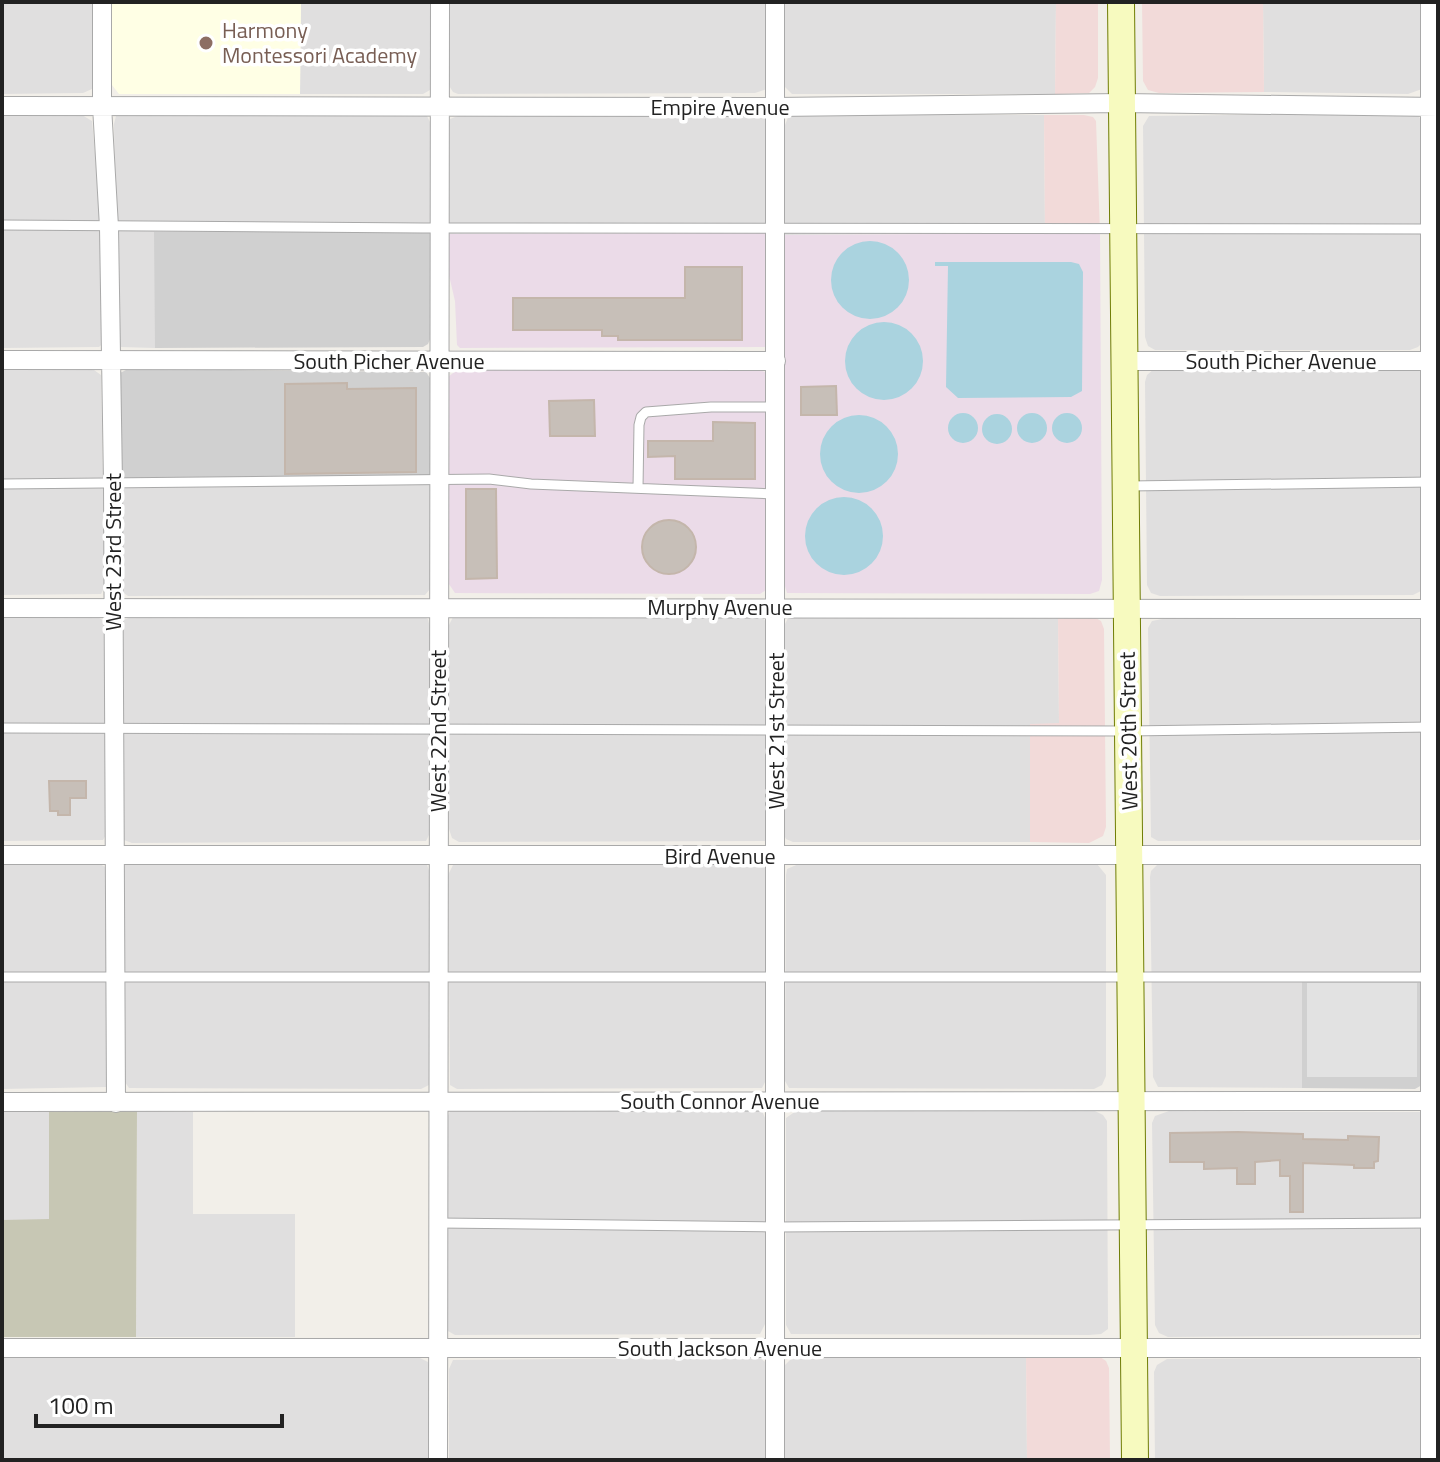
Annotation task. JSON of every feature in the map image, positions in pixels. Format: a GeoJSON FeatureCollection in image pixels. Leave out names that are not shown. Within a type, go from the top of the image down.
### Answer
{"type":"FeatureCollection","features":[{"type":"Feature","properties":{"kind":"main road","name":"West 20th Street"},"geometry":{"type":"LineString","coordinates":[[1121,2],[1135,1460]]}},
{"type":"Feature","properties":{"kind":"street","name":"West 23rd Street"},"geometry":{"type":"LineString","coordinates":[[102,2],[113,484],[116,1103]]}},
{"type":"Feature","properties":{"kind":"street","name":"West 22nd Street"},"geometry":{"type":"LineString","coordinates":[[438,1460],[440,2]]}},
{"type":"Feature","properties":{"kind":"street","name":"West 21st Street"},"geometry":{"type":"LineString","coordinates":[[775,2],[775,1460]]}},
{"type":"Feature","properties":{"kind":"street"},"geometry":{"type":"LineString","coordinates":[[1430,2],[1434,106],[1434,1101],[1431,1223],[1434,1348],[1430,1460]]}},
{"type":"Feature","properties":{"kind":"street","name":"Empire Avenue"},"geometry":{"type":"LineString","coordinates":[[2,106],[775,107],[1122,103],[1434,106]]}},
{"type":"Feature","properties":{"kind":"street","name":"South Picher Avenue"},"geometry":{"type":"LineString","coordinates":[[2,360],[776,361]]}},
{"type":"Feature","properties":{"kind":"street","name":"South Picher Avenue"},"geometry":{"type":"LineString","coordinates":[[1124,361],[1434,361]]}},
{"type":"Feature","properties":{"kind":"street","name":"Murphy Avenue"},"geometry":{"type":"LineString","coordinates":[[2,608],[1434,609]]}},
{"type":"Feature","properties":{"kind":"street","name":"Bird Avenue"},"geometry":{"type":"LineString","coordinates":[[2,855],[1434,855]]}},
{"type":"Feature","properties":{"kind":"street","name":"South Connor Avenue"},"geometry":{"type":"LineString","coordinates":[[2,1102],[1434,1101]]}},
{"type":"Feature","properties":{"kind":"street","name":"South Jackson Avenue"},"geometry":{"type":"LineString","coordinates":[[2,1348],[1434,1348]]}},
{"type":"Feature","properties":{"kind":"lane"},"geometry":{"type":"LineString","coordinates":[[2,225],[1434,229]]}},
{"type":"Feature","properties":{"kind":"lane"},"geometry":{"type":"LineString","coordinates":[[638,488],[639,425],[646,412],[711,407],[774,407]]}},
{"type":"Feature","properties":{"kind":"lane"},"geometry":{"type":"LineString","coordinates":[[2,484],[438,479],[776,494]]}},
{"type":"Feature","properties":{"kind":"lane"},"geometry":{"type":"LineString","coordinates":[[1126,486],[1434,482]]}},
{"type":"Feature","properties":{"kind":"lane"},"geometry":{"type":"LineString","coordinates":[[2,728],[1128,731],[1434,727]]}},
{"type":"Feature","properties":{"kind":"lane"},"geometry":{"type":"LineString","coordinates":[[2,977],[1434,977]]}},
{"type":"Feature","properties":{"kind":"lane"},"geometry":{"type":"LineString","coordinates":[[438,1223],[775,1227],[1431,1223]]}},
{"type":"Feature","properties":{"kind":"shaded area"},"geometry":{"type":"Polygon","coordinates":[[[2,2],[94,2],[92,89],[83,93],[2,94],[2,2]]]}},
{"type":"Feature","properties":{"kind":"shaded area","name":"Harmony Montessori Academy"},"geometry":{"type":"Polygon","coordinates":[[[112,2],[301,2],[300,94],[119,94],[112,85],[112,2]]]}},
{"type":"Feature","properties":{"kind":"shaded area"},"geometry":{"type":"Polygon","coordinates":[[[301,2],[430,2],[430,90],[423,94],[300,94],[301,2]]]}},
{"type":"Feature","properties":{"kind":"shaded area"},"geometry":{"type":"Polygon","coordinates":[[[448,2],[768,2],[767,89],[755,93],[458,94],[448,84],[448,2]]]}},
{"type":"Feature","properties":{"kind":"shaded area"},"geometry":{"type":"Polygon","coordinates":[[[785,2],[1056,2],[1055,94],[792,94],[784,86],[785,2]]]}},
{"type":"Feature","properties":{"kind":"shaded area"},"geometry":{"type":"Polygon","coordinates":[[[1056,2],[1098,2],[1098,78],[1089,93],[1055,94],[1056,2]]]}},
{"type":"Feature","properties":{"kind":"shaded area"},"geometry":{"type":"Polygon","coordinates":[[[1142,2],[1263,2],[1264,92],[1159,93],[1148,90],[1143,81],[1142,2]]]}},
{"type":"Feature","properties":{"kind":"shaded area"},"geometry":{"type":"Polygon","coordinates":[[[1263,2],[1423,2],[1422,89],[1408,94],[1264,92],[1263,2]]]}},
{"type":"Feature","properties":{"kind":"shaded area"},"geometry":{"type":"Polygon","coordinates":[[[1413,113],[1422,122],[1422,343],[1418,347],[1410,350],[1155,350],[1148,346],[1145,337],[1143,126],[1149,116],[1413,113]]]}},
{"type":"Feature","properties":{"kind":"shaded area"},"geometry":{"type":"Polygon","coordinates":[[[2,115],[82,115],[92,121],[101,219],[102,344],[99,347],[2,348],[2,115]]]}},
{"type":"Feature","properties":{"kind":"shaded area"},"geometry":{"type":"Polygon","coordinates":[[[460,115],[764,116],[767,120],[768,233],[447,234],[448,124],[450,119],[460,115]]]}},
{"type":"Feature","properties":{"kind":"shaded area"},"geometry":{"type":"Polygon","coordinates":[[[789,115],[1044,115],[1045,233],[784,235],[785,125],[789,115]]]}},
{"type":"Feature","properties":{"kind":"shaded area"},"geometry":{"type":"Polygon","coordinates":[[[1044,115],[1084,115],[1096,121],[1100,233],[1045,233],[1044,115]]]}},
{"type":"Feature","properties":{"kind":"shaded area"},"geometry":{"type":"Polygon","coordinates":[[[116,116],[427,116],[431,124],[431,231],[155,232],[155,348],[121,347],[117,339],[114,124],[116,116]]]}},
{"type":"Feature","properties":{"kind":"shaded area"},"geometry":{"type":"Polygon","coordinates":[[[431,231],[431,337],[423,347],[155,348],[154,232],[431,231]]]}},
{"type":"Feature","properties":{"kind":"shaded area"},"geometry":{"type":"Polygon","coordinates":[[[768,233],[766,347],[460,348],[457,345],[447,234],[768,233]]]}},
{"type":"Feature","properties":{"kind":"shaded area"},"geometry":{"type":"Polygon","coordinates":[[[1100,233],[1102,580],[1099,591],[1090,594],[787,593],[784,235],[1100,233]]]}},
{"type":"Feature","properties":{"kind":"shaded area"},"geometry":{"type":"Polygon","coordinates":[[[128,369],[426,372],[430,378],[431,477],[119,480],[120,373],[128,369]]]}},
{"type":"Feature","properties":{"kind":"shaded area"},"geometry":{"type":"Polygon","coordinates":[[[757,369],[765,372],[766,590],[760,594],[455,593],[449,584],[448,377],[457,370],[757,369]]]}},
{"type":"Feature","properties":{"kind":"shaded area"},"geometry":{"type":"Polygon","coordinates":[[[1154,369],[1419,370],[1421,591],[1413,595],[1160,596],[1151,593],[1147,585],[1145,382],[1154,369]]]}},
{"type":"Feature","properties":{"kind":"shaded area"},"geometry":{"type":"Polygon","coordinates":[[[2,370],[94,370],[101,375],[105,586],[101,594],[2,595],[2,370]]]}},
{"type":"Feature","properties":{"kind":"shaded area"},"geometry":{"type":"Polygon","coordinates":[[[431,477],[430,589],[425,595],[128,596],[121,591],[119,480],[431,477]]]}},
{"type":"Feature","properties":{"kind":"shaded area"},"geometry":{"type":"Polygon","coordinates":[[[2,616],[96,616],[104,621],[107,833],[103,840],[2,841],[2,616]]]}},
{"type":"Feature","properties":{"kind":"shaded area"},"geometry":{"type":"Polygon","coordinates":[[[422,616],[428,619],[430,628],[430,833],[426,841],[132,843],[124,840],[123,620],[132,617],[422,616]]]}},
{"type":"Feature","properties":{"kind":"shaded area"},"geometry":{"type":"Polygon","coordinates":[[[757,616],[768,625],[768,837],[765,841],[459,842],[452,838],[449,829],[449,625],[453,617],[757,616]]]}},
{"type":"Feature","properties":{"kind":"shaded area"},"geometry":{"type":"Polygon","coordinates":[[[1058,617],[1059,724],[1030,724],[1030,842],[793,842],[786,839],[785,624],[788,618],[1058,617]]]}},
{"type":"Feature","properties":{"kind":"shaded area"},"geometry":{"type":"Polygon","coordinates":[[[1058,617],[1094,617],[1101,621],[1104,629],[1106,827],[1103,836],[1089,843],[1030,842],[1030,724],[1059,723],[1058,617]]]}},
{"type":"Feature","properties":{"kind":"shaded area"},"geometry":{"type":"Polygon","coordinates":[[[1420,617],[1422,837],[1419,840],[1158,841],[1151,837],[1148,628],[1152,621],[1167,618],[1420,617]]]}},
{"type":"Feature","properties":{"kind":"shaded area"},"geometry":{"type":"Polygon","coordinates":[[[2,863],[98,863],[107,868],[109,1085],[106,1087],[2,1089],[2,863]]]}},
{"type":"Feature","properties":{"kind":"shaded area"},"geometry":{"type":"Polygon","coordinates":[[[128,863],[427,865],[430,873],[429,1085],[421,1089],[129,1088],[125,1082],[120,872],[121,867],[128,863]]]}},
{"type":"Feature","properties":{"kind":"shaded area"},"geometry":{"type":"Polygon","coordinates":[[[758,863],[767,869],[767,1078],[762,1088],[457,1089],[450,1085],[448,875],[453,865],[758,863]]]}},
{"type":"Feature","properties":{"kind":"shaded area"},"geometry":{"type":"Polygon","coordinates":[[[801,863],[1097,864],[1106,875],[1106,1076],[1102,1085],[1094,1089],[789,1088],[785,1081],[786,875],[787,869],[801,863]]]}},
{"type":"Feature","properties":{"kind":"shaded area"},"geometry":{"type":"Polygon","coordinates":[[[1159,863],[1419,864],[1422,867],[1423,981],[1302,982],[1302,1088],[1158,1087],[1153,1077],[1150,877],[1151,871],[1159,863]]]}},
{"type":"Feature","properties":{"kind":"shaded area"},"geometry":{"type":"Polygon","coordinates":[[[1302,981],[1423,981],[1422,1085],[1415,1089],[1302,1088],[1302,981]]]}},
{"type":"Feature","properties":{"kind":"shaded area"},"geometry":{"type":"Polygon","coordinates":[[[1307,983],[1417,983],[1417,1077],[1307,1077],[1307,983]]]}},
{"type":"Feature","properties":{"kind":"shaded area"},"geometry":{"type":"Polygon","coordinates":[[[756,1108],[762,1111],[766,1120],[765,1324],[760,1334],[455,1335],[448,1331],[446,1120],[450,1111],[756,1108]]]}},
{"type":"Feature","properties":{"kind":"shaded area"},"geometry":{"type":"Polygon","coordinates":[[[2,1111],[49,1111],[49,1220],[2,1220],[2,1111]]]}},
{"type":"Feature","properties":{"kind":"shaded area"},"geometry":{"type":"Polygon","coordinates":[[[49,1111],[137,1111],[136,1337],[2,1337],[2,1220],[49,1219],[49,1111]]]}},
{"type":"Feature","properties":{"kind":"shaded area"},"geometry":{"type":"Polygon","coordinates":[[[137,1111],[193,1112],[193,1214],[295,1214],[295,1337],[136,1337],[137,1111]]]}},
{"type":"Feature","properties":{"kind":"shaded area"},"geometry":{"type":"Polygon","coordinates":[[[796,1111],[1095,1111],[1103,1115],[1107,1121],[1108,1329],[1101,1334],[1089,1335],[791,1334],[786,1325],[786,1118],[796,1111]]]}},
{"type":"Feature","properties":{"kind":"shaded area"},"geometry":{"type":"Polygon","coordinates":[[[1169,1111],[1421,1112],[1422,1331],[1419,1335],[1168,1337],[1159,1333],[1155,1325],[1152,1123],[1155,1116],[1169,1111]]]}},
{"type":"Feature","properties":{"kind":"shaded area"},"geometry":{"type":"Polygon","coordinates":[[[1026,1356],[1027,1460],[785,1460],[785,1365],[792,1358],[1026,1356]]]}},
{"type":"Feature","properties":{"kind":"shaded area"},"geometry":{"type":"Polygon","coordinates":[[[1026,1356],[1100,1357],[1106,1361],[1109,1368],[1110,1460],[1027,1460],[1026,1356]]]}},
{"type":"Feature","properties":{"kind":"shaded area"},"geometry":{"type":"Polygon","coordinates":[[[758,1357],[767,1363],[768,1460],[449,1460],[449,1369],[453,1360],[758,1357]]]}},
{"type":"Feature","properties":{"kind":"shaded area"},"geometry":{"type":"Polygon","coordinates":[[[1415,1357],[1422,1361],[1424,1460],[1155,1460],[1154,1372],[1157,1365],[1167,1359],[1415,1357]]]}},
{"type":"Feature","properties":{"kind":"shaded area"},"geometry":{"type":"Polygon","coordinates":[[[2,1358],[420,1358],[428,1362],[430,1370],[430,1460],[2,1460],[2,1358]]]}},
{"type":"Feature","properties":{"kind":"water"},"geometry":{"type":"Polygon","coordinates":[[[870,241],[885,244],[897,253],[906,265],[909,280],[906,295],[897,307],[885,316],[870,319],[855,316],[843,307],[834,295],[831,280],[834,265],[843,253],[855,244],[870,241]]]}},
{"type":"Feature","properties":{"kind":"water"},"geometry":{"type":"Polygon","coordinates":[[[935,262],[1079,264],[1083,272],[1082,391],[1071,397],[958,398],[946,387],[948,266],[935,266],[935,262]]]}},
{"type":"Feature","properties":{"kind":"water"},"geometry":{"type":"Polygon","coordinates":[[[884,322],[899,325],[911,334],[920,346],[923,361],[920,376],[911,388],[899,397],[884,400],[869,397],[857,388],[848,376],[845,361],[848,346],[857,334],[869,325],[884,322]]]}},
{"type":"Feature","properties":{"kind":"water"},"geometry":{"type":"Polygon","coordinates":[[[963,413],[969,414],[977,422],[977,434],[969,442],[963,443],[957,442],[949,434],[948,428],[949,422],[957,414],[963,413]]]}},
{"type":"Feature","properties":{"kind":"water"},"geometry":{"type":"Polygon","coordinates":[[[1032,413],[1038,414],[1046,422],[1046,434],[1038,442],[1032,443],[1026,442],[1018,434],[1017,428],[1018,422],[1026,414],[1032,413]]]}},
{"type":"Feature","properties":{"kind":"water"},"geometry":{"type":"Polygon","coordinates":[[[1067,413],[1073,414],[1081,422],[1081,434],[1073,442],[1067,443],[1061,442],[1053,434],[1052,428],[1053,422],[1061,414],[1067,413]]]}},
{"type":"Feature","properties":{"kind":"water"},"geometry":{"type":"Polygon","coordinates":[[[997,414],[1003,415],[1011,423],[1011,435],[1003,443],[997,444],[991,443],[983,435],[982,429],[983,423],[991,415],[997,414]]]}},
{"type":"Feature","properties":{"kind":"water"},"geometry":{"type":"Polygon","coordinates":[[[859,415],[874,418],[886,427],[895,439],[898,454],[895,469],[886,481],[874,490],[859,493],[844,490],[832,481],[823,469],[820,454],[823,439],[832,427],[844,418],[859,415]]]}},
{"type":"Feature","properties":{"kind":"water"},"geometry":{"type":"Polygon","coordinates":[[[844,497],[859,500],[871,509],[880,521],[883,536],[880,551],[871,563],[859,572],[844,575],[829,572],[817,563],[808,551],[805,536],[808,521],[817,509],[829,500],[844,497]]]}},
{"type":"Feature","properties":{"kind":"building"},"geometry":{"type":"Polygon","coordinates":[[[685,267],[742,267],[742,340],[618,340],[618,336],[602,336],[602,330],[513,330],[513,298],[685,298],[685,267]]]}},
{"type":"Feature","properties":{"kind":"building"},"geometry":{"type":"Polygon","coordinates":[[[347,383],[347,389],[416,388],[416,472],[285,474],[285,384],[347,383]]]}},
{"type":"Feature","properties":{"kind":"building"},"geometry":{"type":"Polygon","coordinates":[[[836,386],[837,415],[801,415],[801,387],[836,386]]]}},
{"type":"Feature","properties":{"kind":"building"},"geometry":{"type":"Polygon","coordinates":[[[594,400],[595,436],[550,436],[549,401],[594,400]]]}},
{"type":"Feature","properties":{"kind":"building"},"geometry":{"type":"Polygon","coordinates":[[[713,422],[755,423],[755,479],[675,479],[675,456],[648,457],[648,441],[713,441],[713,422]]]}},
{"type":"Feature","properties":{"kind":"building"},"geometry":{"type":"Polygon","coordinates":[[[466,489],[496,489],[497,578],[466,579],[466,489]]]}},
{"type":"Feature","properties":{"kind":"building"},"geometry":{"type":"Polygon","coordinates":[[[669,520],[688,528],[696,547],[688,566],[669,574],[650,566],[642,547],[650,528],[669,520]]]}},
{"type":"Feature","properties":{"kind":"building"},"geometry":{"type":"Polygon","coordinates":[[[49,781],[86,781],[86,798],[70,798],[70,815],[58,815],[58,811],[50,811],[49,781]]]}},
{"type":"Feature","properties":{"kind":"building"},"geometry":{"type":"Polygon","coordinates":[[[1170,1133],[1303,1134],[1303,1139],[1379,1137],[1378,1161],[1374,1162],[1374,1168],[1303,1163],[1303,1212],[1290,1212],[1290,1176],[1280,1176],[1280,1160],[1255,1162],[1255,1184],[1237,1184],[1237,1168],[1204,1169],[1204,1162],[1170,1162],[1170,1133]]]}},
{"type":"Feature","properties":{"kind":"place","name":"Harmony Montessori Academy"},"geometry":{"type":"Point","coordinates":[206,43]}}]}
